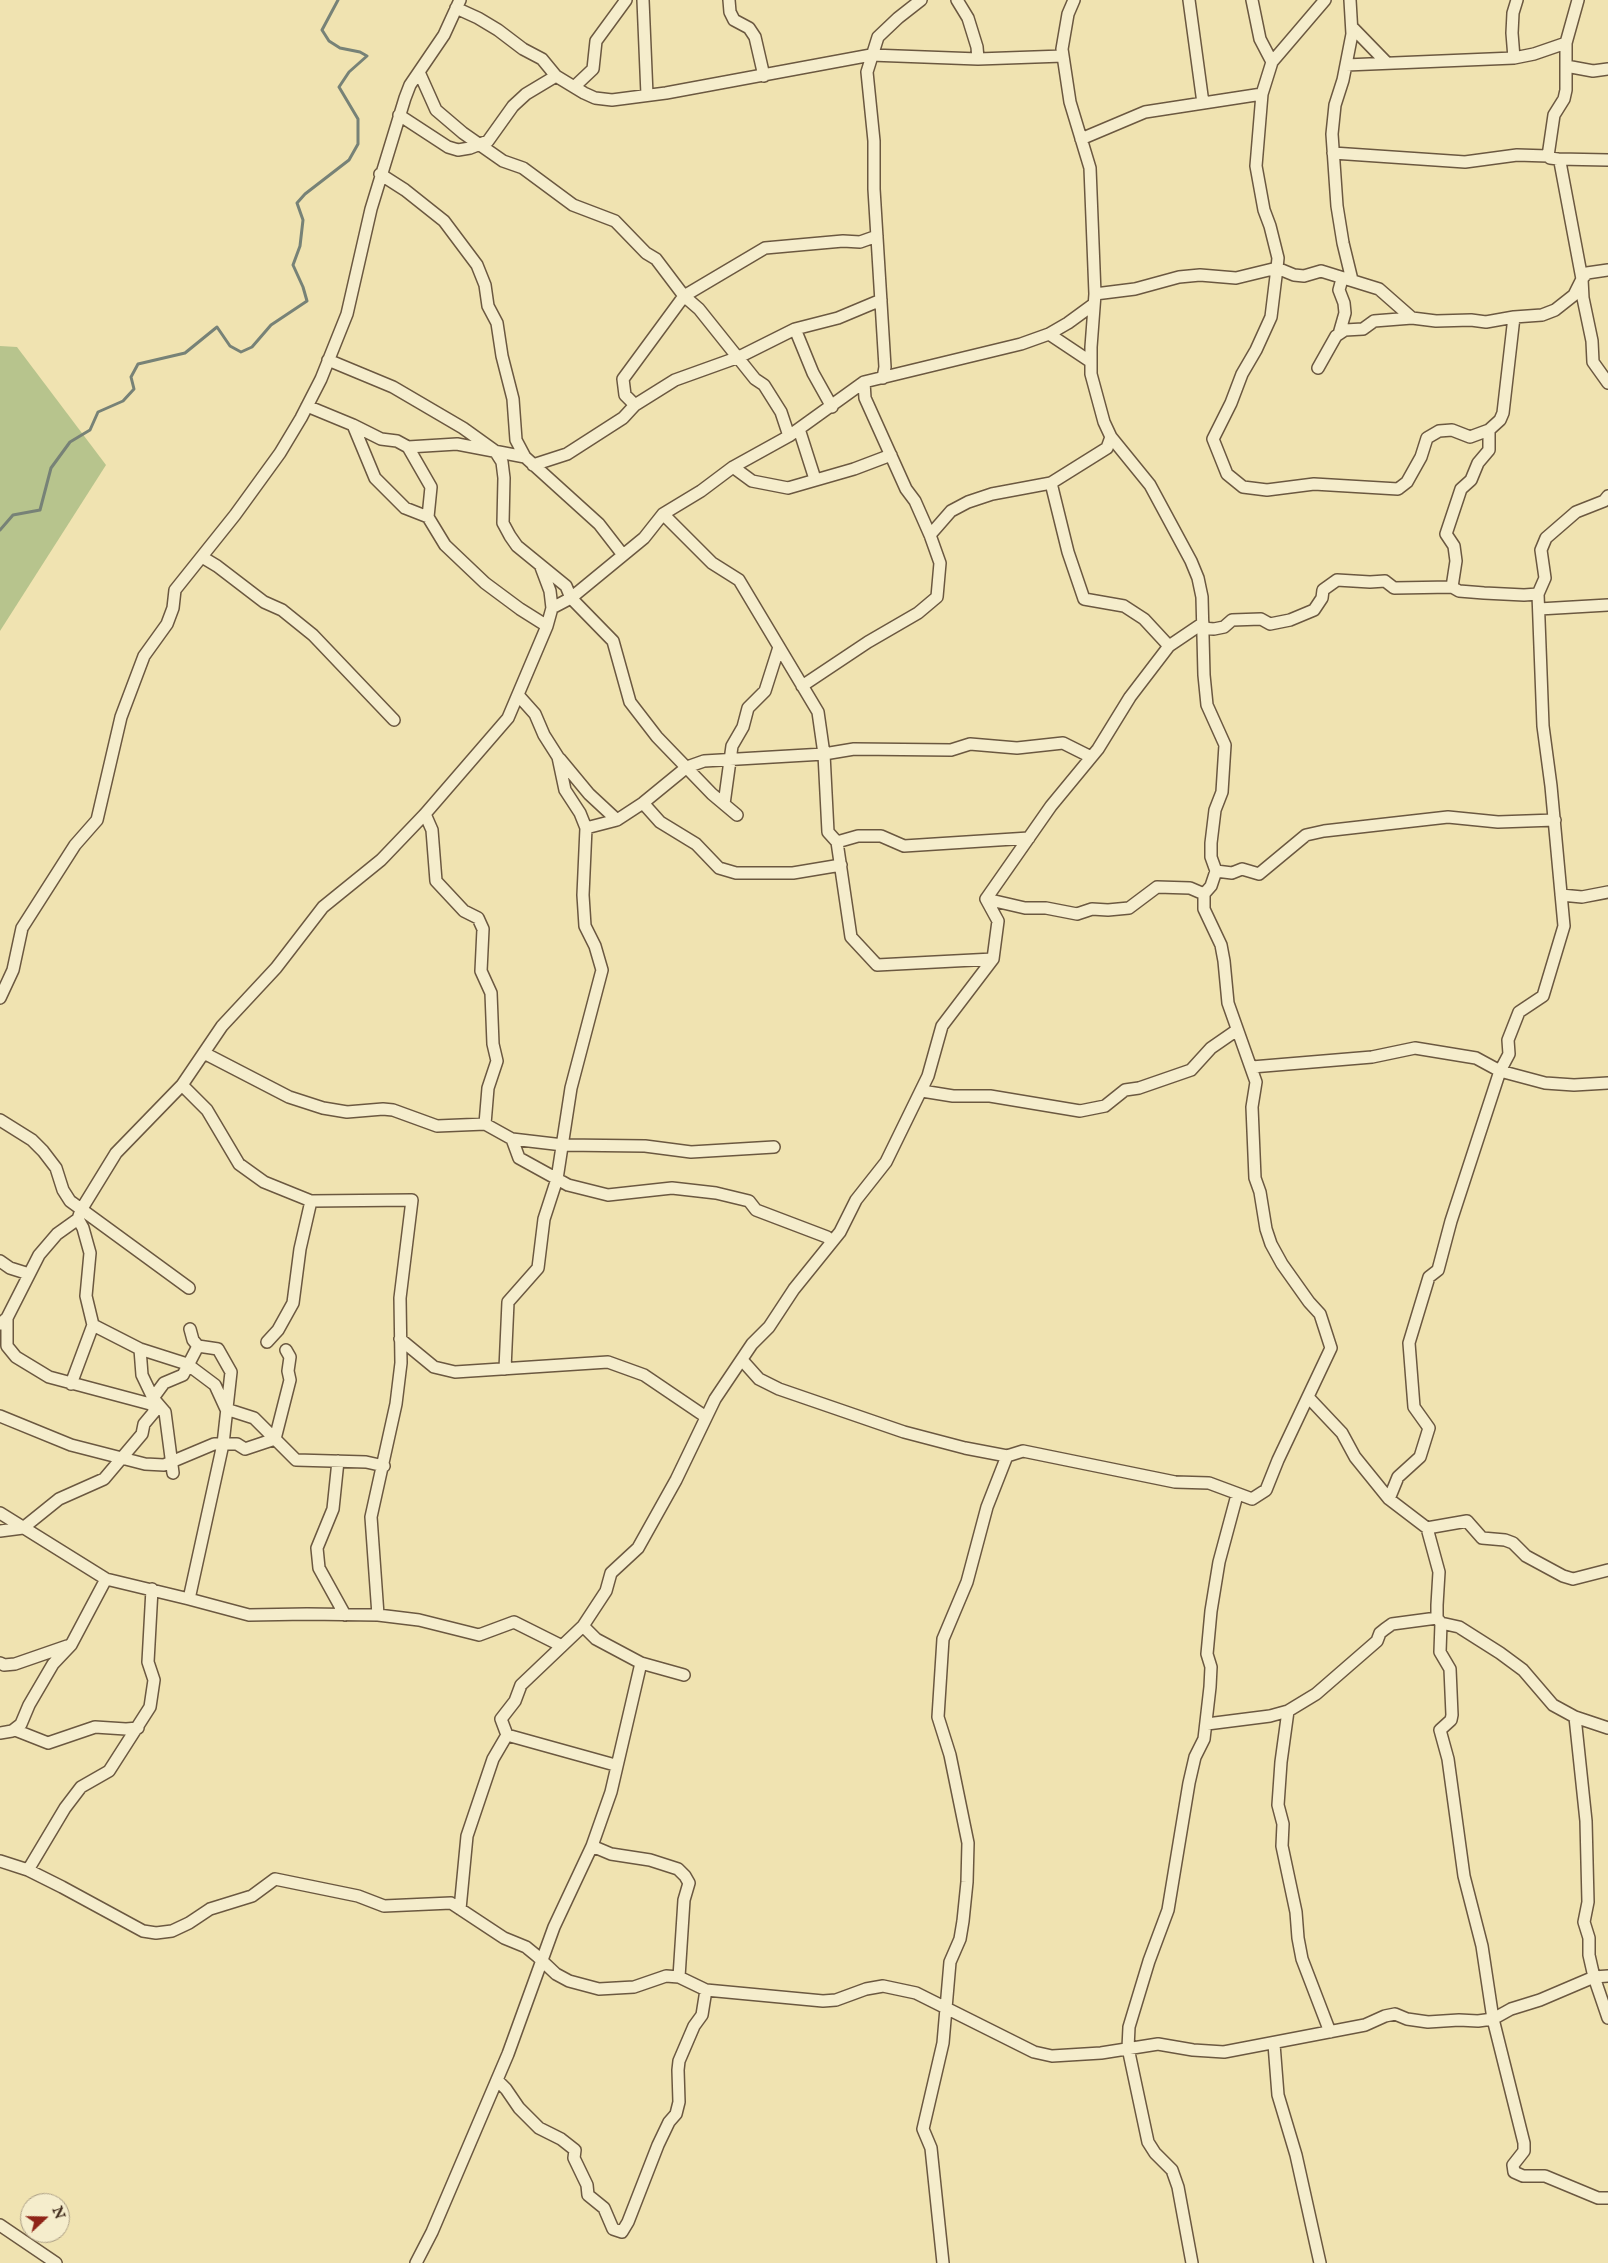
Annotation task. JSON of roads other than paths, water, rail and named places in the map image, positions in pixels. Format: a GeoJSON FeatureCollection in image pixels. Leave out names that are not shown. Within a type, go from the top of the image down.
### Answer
{"type":"FeatureCollection","features":[{"type":"Feature","properties":{"kind":"street"},"geometry":{"type":"LineString","coordinates":[[574,87],[593,69],[596,41],[626,0]]}},
{"type":"Feature","properties":{"kind":"street"},"geometry":{"type":"LineString","coordinates":[[643,0],[647,96]]}},
{"type":"Feature","properties":{"kind":"street"},"geometry":{"type":"LineString","coordinates":[[729,0],[730,12],[734,20],[749,28],[755,37],[764,76]]}},
{"type":"Feature","properties":{"kind":"street"},"geometry":{"type":"LineString","coordinates":[[883,378],[885,367],[877,236],[874,141],[867,72],[878,37],[906,5],[921,0]]}},
{"type":"Feature","properties":{"kind":"street"},"geometry":{"type":"LineString","coordinates":[[956,0],[968,18],[977,48],[978,59]]}},
{"type":"Feature","properties":{"kind":"street"},"geometry":{"type":"LineString","coordinates":[[742,1360],[759,1379],[779,1388],[904,1432],[964,1448],[1007,1456],[1023,1452],[1175,1482],[1209,1483],[1252,1499],[1266,1490],[1331,1348],[1320,1314],[1282,1264],[1271,1244],[1266,1229],[1260,1192],[1255,1178],[1252,1107],[1256,1082],[1228,1003],[1223,953],[1204,909],[1204,894],[1211,886],[1216,871],[1211,857],[1211,843],[1215,810],[1222,792],[1225,746],[1208,705],[1204,675],[1202,597],[1191,561],[1150,485],[1111,437],[1104,422],[1091,374],[1095,299],[1090,168],[1070,102],[1063,56],[1063,32],[1074,0]]}},
{"type":"Feature","properties":{"kind":"street"},"geometry":{"type":"LineString","coordinates":[[1190,0],[1203,102]]}},
{"type":"Feature","properties":{"kind":"street"},"geometry":{"type":"LineString","coordinates":[[1252,0],[1260,39],[1272,62]]}},
{"type":"Feature","properties":{"kind":"street"},"geometry":{"type":"LineString","coordinates":[[1325,0],[1272,62],[1262,94],[1256,166],[1264,210],[1278,258],[1271,317],[1256,350],[1242,374],[1231,403],[1213,438],[1227,474],[1243,487],[1267,490],[1314,484],[1398,489],[1407,482],[1421,457],[1428,438],[1439,431],[1452,430],[1470,437],[1489,430],[1500,420],[1503,413],[1514,317]]}},
{"type":"Feature","properties":{"kind":"street"},"geometry":{"type":"LineString","coordinates":[[1339,334],[1345,313],[1340,290],[1347,280],[1332,134],[1335,105],[1346,65],[1352,27],[1350,0]]}},
{"type":"Feature","properties":{"kind":"street"},"geometry":{"type":"LineString","coordinates":[[1514,58],[1513,13],[1517,0]]}},
{"type":"Feature","properties":{"kind":"street"},"geometry":{"type":"LineString","coordinates":[[1578,0],[1566,43],[1566,90],[1564,99],[1554,115],[1553,157],[1582,279],[1582,298],[1592,341],[1593,362],[1608,383]]}},
{"type":"Feature","properties":{"kind":"street"},"geometry":{"type":"LineString","coordinates":[[0,998],[13,970],[22,928],[75,845],[97,820],[121,717],[144,656],[167,624],[173,608],[175,590],[235,515],[280,453],[307,406],[347,314],[380,174],[410,85],[437,46],[458,4],[498,30],[522,49],[542,59],[556,76],[595,98],[612,100],[647,96],[764,76],[871,55],[978,59],[1063,56]]}},
{"type":"Feature","properties":{"kind":"street"},"geometry":{"type":"LineString","coordinates":[[1352,27],[1386,62]]}},
{"type":"Feature","properties":{"kind":"street"},"geometry":{"type":"LineString","coordinates":[[1346,65],[1514,58],[1534,54],[1566,43]]}},
{"type":"Feature","properties":{"kind":"street"},"geometry":{"type":"LineString","coordinates":[[1566,66],[1594,71],[1608,69]]}},
{"type":"Feature","properties":{"kind":"street"},"geometry":{"type":"LineString","coordinates":[[419,72],[436,110],[479,144],[503,161],[523,168],[573,205],[615,221],[646,253],[656,259],[684,296],[699,309],[755,379],[764,385],[781,412],[789,436]]}},
{"type":"Feature","properties":{"kind":"street"},"geometry":{"type":"LineString","coordinates":[[399,115],[448,147],[458,150],[488,141],[513,106],[526,94],[556,76]]}},
{"type":"Feature","properties":{"kind":"street"},"geometry":{"type":"LineString","coordinates":[[1081,139],[1145,112],[1262,94]]}},
{"type":"Feature","properties":{"kind":"street"},"geometry":{"type":"LineString","coordinates":[[1333,153],[1465,162],[1517,155],[1608,160]]}},
{"type":"Feature","properties":{"kind":"street"},"geometry":{"type":"LineString","coordinates":[[380,174],[405,190],[444,220],[477,265],[485,285],[488,306],[497,322],[502,356],[513,399],[516,440],[529,461],[599,524],[623,555]]}},
{"type":"Feature","properties":{"kind":"street"},"geometry":{"type":"LineString","coordinates":[[635,405],[625,395],[623,379],[684,296],[765,248],[860,242],[877,236]]}},
{"type":"Feature","properties":{"kind":"street"},"geometry":{"type":"LineString","coordinates":[[552,608],[571,598],[644,538],[663,514],[733,467],[789,436],[832,407],[864,382],[955,362],[1021,344],[1049,334],[1068,323],[1095,299],[1179,277],[1200,274],[1236,278],[1277,268],[1294,275],[1304,276],[1321,271],[1379,289],[1412,318]]}},
{"type":"Feature","properties":{"kind":"street"},"geometry":{"type":"LineString","coordinates":[[1318,368],[1332,340],[1345,330],[1363,329],[1374,321],[1412,318],[1436,321],[1472,320],[1486,322],[1542,315],[1555,310],[1574,295],[1582,279],[1588,273],[1608,270]]}},
{"type":"Feature","properties":{"kind":"street"},"geometry":{"type":"LineString","coordinates":[[408,447],[457,444],[495,451],[529,461],[567,454],[623,418],[635,405],[674,380],[739,357],[795,329],[838,318],[881,300]]}},
{"type":"Feature","properties":{"kind":"street"},"geometry":{"type":"LineString","coordinates":[[795,329],[813,373],[832,407]]}},
{"type":"Feature","properties":{"kind":"street"},"geometry":{"type":"LineString","coordinates":[[1049,334],[1091,362]]}},
{"type":"Feature","properties":{"kind":"street"},"geometry":{"type":"LineString","coordinates":[[328,360],[393,387],[463,428],[495,451],[502,462],[504,478],[503,522],[517,546],[566,586],[571,598],[613,641],[630,702],[657,736],[737,815]]}},
{"type":"Feature","properties":{"kind":"street"},"geometry":{"type":"LineString","coordinates":[[802,686],[868,642],[918,613],[937,597],[940,564],[930,535],[865,398],[864,382]]}},
{"type":"Feature","properties":{"kind":"street"},"geometry":{"type":"LineString","coordinates":[[307,406],[381,439],[397,441],[408,447],[431,487],[428,516],[445,545],[485,583],[547,626]]}},
{"type":"Feature","properties":{"kind":"street"},"geometry":{"type":"LineString","coordinates":[[353,425],[375,478],[405,508],[428,516]]}},
{"type":"Feature","properties":{"kind":"street"},"geometry":{"type":"LineString","coordinates":[[799,429],[815,479]]}},
{"type":"Feature","properties":{"kind":"street"},"geometry":{"type":"LineString","coordinates":[[1452,587],[1456,560],[1454,546],[1446,534],[1461,488],[1471,480],[1478,463],[1489,450],[1489,430]]}},
{"type":"Feature","properties":{"kind":"street"},"geometry":{"type":"LineString","coordinates":[[930,535],[951,512],[968,502],[992,494],[1051,483],[1107,448],[1111,437]]}},
{"type":"Feature","properties":{"kind":"street"},"geometry":{"type":"LineString","coordinates":[[733,467],[752,481],[788,488],[854,469],[891,455]]}},
{"type":"Feature","properties":{"kind":"street"},"geometry":{"type":"LineString","coordinates":[[1051,483],[1068,552],[1084,599],[1124,606],[1144,619],[1169,646]]}},
{"type":"Feature","properties":{"kind":"street"},"geometry":{"type":"LineString","coordinates":[[1388,1499],[1398,1477],[1420,1457],[1429,1428],[1414,1407],[1409,1343],[1429,1277],[1438,1270],[1451,1221],[1500,1072],[1508,1054],[1508,1040],[1518,1012],[1543,996],[1564,926],[1555,820],[1543,726],[1538,594],[1545,578],[1541,555],[1546,538],[1576,512],[1604,501],[1608,496]]}},
{"type":"Feature","properties":{"kind":"street"},"geometry":{"type":"LineString","coordinates":[[663,514],[712,564],[739,580],[818,712],[824,754],[828,832],[837,842],[851,937],[877,965],[993,959]]}},
{"type":"Feature","properties":{"kind":"street"},"geometry":{"type":"LineString","coordinates":[[202,557],[217,566],[264,602],[282,610],[313,635],[394,720]]}},
{"type":"Feature","properties":{"kind":"street"},"geometry":{"type":"LineString","coordinates":[[173,1473],[165,1412],[153,1402],[71,1384],[49,1377],[16,1357],[7,1346],[3,1321],[39,1255],[57,1234],[79,1214],[116,1153],[182,1085],[222,1026],[276,968],[323,907],[382,860],[425,814],[508,718],[547,626],[552,608],[550,591],[541,566]]}},
{"type":"Feature","properties":{"kind":"street"},"geometry":{"type":"LineString","coordinates":[[1203,625],[1214,629],[1224,627],[1232,620],[1261,619],[1270,624],[1290,620],[1314,610],[1322,598],[1323,590],[1337,580],[1370,582],[1385,580],[1394,588],[1452,587],[1459,591],[1524,595],[1538,594]]}},
{"type":"Feature","properties":{"kind":"street"},"geometry":{"type":"LineString","coordinates":[[1539,609],[1608,605]]}},
{"type":"Feature","properties":{"kind":"street"},"geometry":{"type":"LineString","coordinates":[[986,899],[1051,806],[1091,757],[1130,697],[1169,646],[1203,625]]}},
{"type":"Feature","properties":{"kind":"street"},"geometry":{"type":"LineString","coordinates":[[724,804],[732,746],[743,727],[748,708],[765,691],[779,647]]}},
{"type":"Feature","properties":{"kind":"street"},"geometry":{"type":"LineString","coordinates":[[518,695],[535,714],[544,735],[558,758],[589,794],[617,820]]}},
{"type":"Feature","properties":{"kind":"street"},"geometry":{"type":"LineString","coordinates":[[586,828],[617,820],[643,803],[687,767],[704,761],[824,754],[854,749],[951,750],[970,744],[1017,748],[1063,743],[1091,757]]}},
{"type":"Feature","properties":{"kind":"street"},"geometry":{"type":"LineString","coordinates":[[505,1369],[508,1302],[538,1268],[544,1219],[557,1179],[577,1059],[585,1038],[602,970],[595,946],[585,926],[583,895],[586,828],[580,813],[565,790],[558,758]]}},
{"type":"Feature","properties":{"kind":"street"},"geometry":{"type":"LineString","coordinates":[[643,803],[660,822],[696,844],[719,868],[736,873],[793,873],[841,865]]}},
{"type":"Feature","properties":{"kind":"street"},"geometry":{"type":"LineString","coordinates":[[425,814],[432,830],[436,881],[464,911],[478,918],[483,929],[481,971],[491,992],[493,1044],[497,1061],[488,1088],[485,1124]]}},
{"type":"Feature","properties":{"kind":"street"},"geometry":{"type":"LineString","coordinates":[[1216,871],[1232,873],[1242,869],[1259,874],[1306,834],[1324,831],[1448,817],[1498,822],[1555,820]]}},
{"type":"Feature","properties":{"kind":"street"},"geometry":{"type":"LineString","coordinates":[[837,842],[858,836],[882,836],[904,846],[1029,838]]}},
{"type":"Feature","properties":{"kind":"street"},"geometry":{"type":"LineString","coordinates":[[986,899],[1024,908],[1046,908],[1077,914],[1092,909],[1129,908],[1157,887],[1190,888],[1204,894]]}},
{"type":"Feature","properties":{"kind":"street"},"geometry":{"type":"LineString","coordinates":[[1561,895],[1582,897],[1608,892]]}},
{"type":"Feature","properties":{"kind":"street"},"geometry":{"type":"LineString","coordinates":[[507,1735],[501,1719],[515,1701],[521,1685],[583,1626],[606,1592],[611,1574],[638,1548],[676,1480],[715,1399],[752,1344],[769,1326],[794,1289],[840,1232],[856,1200],[886,1162],[922,1091],[942,1026],[993,959],[998,921],[986,899]]}},
{"type":"Feature","properties":{"kind":"street"},"geometry":{"type":"LineString","coordinates":[[922,1091],[953,1096],[990,1096],[1080,1112],[1104,1106],[1125,1090],[1139,1088],[1191,1070],[1211,1048],[1237,1030]]}},
{"type":"Feature","properties":{"kind":"street"},"geometry":{"type":"LineString","coordinates":[[1252,1067],[1372,1057],[1414,1048],[1476,1058],[1500,1072],[1545,1083],[1574,1085],[1608,1083]]}},
{"type":"Feature","properties":{"kind":"street"},"geometry":{"type":"LineString","coordinates":[[204,1054],[289,1097],[323,1108],[347,1112],[393,1110],[437,1126],[485,1124],[512,1140],[562,1144],[645,1146],[691,1152],[774,1147]]}},
{"type":"Feature","properties":{"kind":"street"},"geometry":{"type":"LineString","coordinates":[[182,1085],[207,1110],[239,1164],[264,1182],[312,1200],[412,1200],[400,1298],[401,1363],[396,1404],[384,1466],[371,1517],[378,1616]]}},
{"type":"Feature","properties":{"kind":"street"},"geometry":{"type":"LineString","coordinates":[[0,1120],[32,1140],[56,1168],[67,1196],[79,1214],[90,1253],[86,1296],[93,1325],[71,1384]]}},
{"type":"Feature","properties":{"kind":"street"},"geometry":{"type":"LineString","coordinates":[[512,1140],[519,1158],[568,1185],[608,1195],[672,1188],[716,1193],[749,1201],[756,1210],[827,1236],[831,1241]]}},
{"type":"Feature","properties":{"kind":"street"},"geometry":{"type":"LineString","coordinates":[[267,1342],[278,1330],[293,1303],[300,1249],[312,1200]]}},
{"type":"Feature","properties":{"kind":"street"},"geometry":{"type":"LineString","coordinates":[[79,1214],[189,1288]]}},
{"type":"Feature","properties":{"kind":"street"},"geometry":{"type":"LineString","coordinates":[[0,1261],[10,1268],[29,1274]]}},
{"type":"Feature","properties":{"kind":"street"},"geometry":{"type":"LineString","coordinates":[[93,1325],[140,1349],[187,1364],[215,1385],[226,1409],[254,1418],[296,1460],[366,1462],[384,1466]]}},
{"type":"Feature","properties":{"kind":"street"},"geometry":{"type":"LineString","coordinates":[[189,1599],[223,1444],[231,1372],[218,1349],[198,1346],[193,1340],[190,1329]]}},
{"type":"Feature","properties":{"kind":"street"},"geometry":{"type":"LineString","coordinates":[[400,1339],[434,1367],[455,1372],[608,1362],[644,1375],[706,1417]]}},
{"type":"Feature","properties":{"kind":"street"},"geometry":{"type":"LineString","coordinates":[[153,1402],[164,1383],[182,1375],[198,1346]]}},
{"type":"Feature","properties":{"kind":"street"},"geometry":{"type":"LineString","coordinates":[[0,1531],[23,1528],[59,1499],[104,1479],[142,1434],[144,1424],[154,1412],[153,1402],[142,1375],[140,1349]]}},
{"type":"Feature","properties":{"kind":"street"},"geometry":{"type":"LineString","coordinates":[[275,1439],[290,1380],[288,1371],[290,1357],[286,1350]]}},
{"type":"Feature","properties":{"kind":"street"},"geometry":{"type":"LineString","coordinates":[[1308,1397],[1342,1433],[1355,1457],[1388,1499],[1427,1528],[1439,1572],[1440,1652],[1450,1669],[1452,1715],[1451,1720],[1440,1730],[1448,1760],[1464,1876],[1482,1946],[1494,2018],[1524,2143],[1524,2151],[1513,2165],[1514,2172],[1523,2176],[1544,2176],[1598,2198],[1608,2198]]}},
{"type":"Feature","properties":{"kind":"street"},"geometry":{"type":"LineString","coordinates":[[0,1416],[71,1445],[144,1464],[164,1465],[214,1444],[236,1444],[246,1450],[275,1439]]}},
{"type":"Feature","properties":{"kind":"street"},"geometry":{"type":"LineString","coordinates":[[943,2263],[931,2148],[923,2129],[943,2043],[950,1962],[960,1939],[963,1921],[968,1843],[950,1755],[938,1717],[944,1639],[967,1582],[987,1507],[1007,1456]]}},
{"type":"Feature","properties":{"kind":"street"},"geometry":{"type":"LineString","coordinates":[[338,1461],[333,1509],[317,1548],[319,1568],[345,1615]]}},
{"type":"Feature","properties":{"kind":"street"},"geometry":{"type":"LineString","coordinates":[[1192,2263],[1178,2187],[1172,2170],[1155,2153],[1148,2142],[1128,2048],[1129,2027],[1149,1960],[1168,1910],[1189,1782],[1195,1757],[1204,1739],[1207,1724],[1210,1668],[1207,1654],[1211,1611],[1220,1562],[1237,1495]]}},
{"type":"Feature","properties":{"kind":"street"},"geometry":{"type":"LineString","coordinates":[[0,1513],[106,1579],[152,1589],[249,1615],[378,1616],[419,1620],[479,1635],[514,1622],[562,1646]]}},
{"type":"Feature","properties":{"kind":"street"},"geometry":{"type":"LineString","coordinates":[[1427,1528],[1467,1521],[1482,1538],[1506,1540],[1526,1556],[1573,1579],[1608,1570]]}},
{"type":"Feature","properties":{"kind":"street"},"geometry":{"type":"LineString","coordinates":[[15,1730],[21,1724],[29,1705],[53,1664],[71,1645],[106,1579]]}},
{"type":"Feature","properties":{"kind":"street"},"geometry":{"type":"LineString","coordinates":[[28,1870],[65,1808],[81,1787],[109,1771],[150,1707],[154,1680],[148,1662],[152,1589]]}},
{"type":"Feature","properties":{"kind":"street"},"geometry":{"type":"LineString","coordinates":[[1207,1724],[1288,1712],[1316,1694],[1377,1641],[1380,1633],[1392,1624],[1439,1620],[1459,1626],[1523,1670],[1553,1705],[1575,1717],[1608,1728]]}},
{"type":"Feature","properties":{"kind":"street"},"geometry":{"type":"LineString","coordinates":[[583,1626],[596,1638],[642,1663],[684,1675]]}},
{"type":"Feature","properties":{"kind":"street"},"geometry":{"type":"LineString","coordinates":[[0,1663],[4,1665],[15,1664],[71,1645]]}},
{"type":"Feature","properties":{"kind":"street"},"geometry":{"type":"LineString","coordinates":[[416,2263],[432,2232],[450,2186],[497,2080],[554,1927],[592,1846],[611,1792],[642,1663]]}},
{"type":"Feature","properties":{"kind":"street"},"geometry":{"type":"LineString","coordinates":[[1288,1712],[1280,1762],[1278,1805],[1283,1824],[1282,1846],[1296,1912],[1302,1959],[1330,2032]]}},
{"type":"Feature","properties":{"kind":"street"},"geometry":{"type":"LineString","coordinates":[[1575,1717],[1586,1822],[1588,1902],[1584,1922],[1589,1938],[1594,1977],[1608,2018]]}},
{"type":"Feature","properties":{"kind":"street"},"geometry":{"type":"LineString","coordinates":[[0,1733],[15,1730],[48,1743],[95,1727],[126,1730],[138,1728]]}},
{"type":"Feature","properties":{"kind":"street"},"geometry":{"type":"LineString","coordinates":[[507,1735],[616,1765]]}},
{"type":"Feature","properties":{"kind":"street"},"geometry":{"type":"LineString","coordinates":[[460,1909],[467,1836],[493,1759],[507,1735]]}},
{"type":"Feature","properties":{"kind":"street"},"geometry":{"type":"LineString","coordinates":[[592,1846],[611,1854],[650,1860],[678,1869],[686,1876],[689,1882],[684,1900],[679,1977]]}},
{"type":"Feature","properties":{"kind":"street"},"geometry":{"type":"LineString","coordinates":[[0,1861],[28,1870],[143,1931],[156,1933],[172,1931],[189,1923],[210,1909],[252,1896],[275,1879],[358,1896],[384,1906],[451,1904],[504,1938],[526,1947],[556,1974],[570,1981],[599,1989],[624,1989],[666,1976],[679,1977],[706,1990],[836,2000],[866,1989],[883,1986],[916,1993],[1034,2052],[1052,2056],[1074,2056],[1158,2044],[1193,2050],[1224,2052],[1274,2044],[1365,2025],[1395,2014],[1428,2022],[1478,2021],[1494,2018],[1511,2009],[1540,2000],[1594,1977],[1608,1976]]}},
{"type":"Feature","properties":{"kind":"street"},"geometry":{"type":"LineString","coordinates":[[497,2080],[506,2089],[519,2108],[539,2128],[560,2139],[575,2150],[574,2158],[588,2185],[588,2195],[604,2208],[613,2229],[622,2232],[628,2222],[658,2145],[669,2122],[676,2114],[679,2102],[679,2061],[683,2049],[702,2015],[706,1990]]}},
{"type":"Feature","properties":{"kind":"street"},"geometry":{"type":"LineString","coordinates":[[1274,2044],[1278,2096],[1296,2155],[1320,2263]]}},
{"type":"Feature","properties":{"kind":"street"},"geometry":{"type":"LineString","coordinates":[[0,2225],[56,2263]]}},
{"type":"Feature","properties":{"kind":"waterway"},"geometry":{"type":"LineString","coordinates":[[0,530],[13,515],[40,510],[51,468],[70,442],[90,430],[98,412],[123,401],[134,389],[131,377],[138,364],[185,353],[217,327],[230,346],[241,352],[252,347],[271,325],[307,301],[293,265],[300,246],[303,220],[297,203],[305,194],[349,160],[358,144],[358,119],[339,87],[349,72],[367,56],[360,52],[340,48],[329,41],[322,30],[338,0]]}}]}
